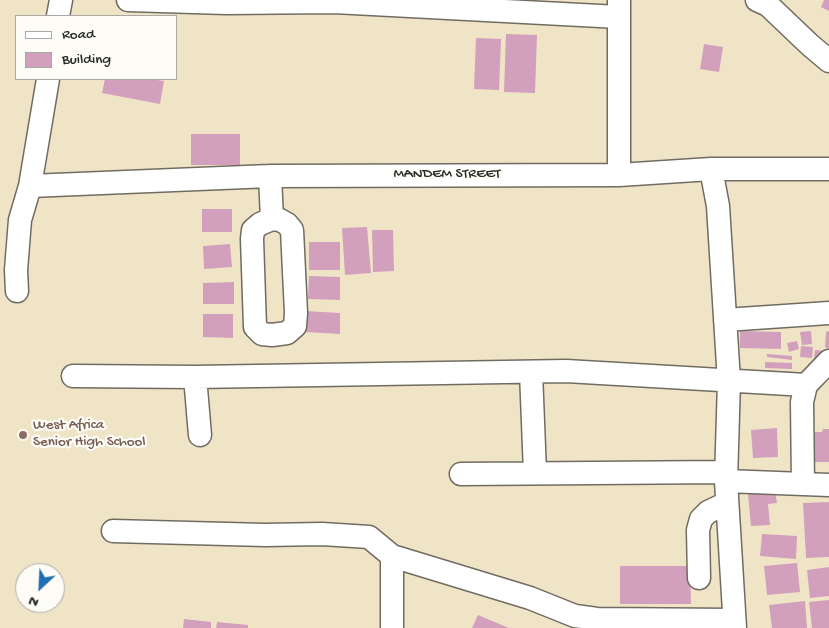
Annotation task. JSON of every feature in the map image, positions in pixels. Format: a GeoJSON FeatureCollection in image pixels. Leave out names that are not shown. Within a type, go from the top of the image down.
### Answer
{"type":"FeatureCollection","features":[{"type":"Feature","properties":{"kind":"street"},"geometry":{"type":"LineString","coordinates":[[58,15],[61,0]]}},
{"type":"Feature","properties":{"kind":"street"},"geometry":{"type":"LineString","coordinates":[[128,0],[226,3],[334,1],[619,8],[619,175]]}},
{"type":"Feature","properties":{"kind":"street"},"geometry":{"type":"LineString","coordinates":[[766,2],[829,61]]}},
{"type":"Feature","properties":{"kind":"street"},"geometry":{"type":"LineString","coordinates":[[17,291],[16,270],[20,220],[30,186],[48,80]]}},
{"type":"Feature","properties":{"kind":"street","name":"MANDEM STREET"},"geometry":{"type":"LineString","coordinates":[[30,186],[270,176],[619,175],[711,169],[829,168]]}},
{"type":"Feature","properties":{"kind":"street"},"geometry":{"type":"LineString","coordinates":[[112,531],[265,535],[322,534],[369,537],[392,556],[530,598],[575,622],[597,619],[735,624],[726,476],[728,381],[718,206],[711,169]]}},
{"type":"Feature","properties":{"kind":"street"},"geometry":{"type":"LineString","coordinates":[[270,176],[272,219]]}},
{"type":"Feature","properties":{"kind":"street"},"geometry":{"type":"LineString","coordinates":[[272,219],[280,220],[292,230],[296,314],[295,326],[286,333],[272,335],[262,334],[255,327],[252,239],[253,230],[260,224],[272,219]]}},
{"type":"Feature","properties":{"kind":"street"},"geometry":{"type":"LineString","coordinates":[[724,320],[829,312]]}},
{"type":"Feature","properties":{"kind":"street"},"geometry":{"type":"LineString","coordinates":[[803,484],[802,402],[806,385],[829,361]]}},
{"type":"Feature","properties":{"kind":"street"},"geometry":{"type":"LineString","coordinates":[[73,376],[195,377],[566,371],[806,385]]}},
{"type":"Feature","properties":{"kind":"street"},"geometry":{"type":"LineString","coordinates":[[531,372],[535,473]]}},
{"type":"Feature","properties":{"kind":"street"},"geometry":{"type":"LineString","coordinates":[[195,377],[200,435]]}},
{"type":"Feature","properties":{"kind":"street"},"geometry":{"type":"LineString","coordinates":[[461,474],[535,473],[726,476],[829,485]]}},
{"type":"Feature","properties":{"kind":"street"},"geometry":{"type":"LineString","coordinates":[[699,578],[698,530],[701,519],[708,512],[727,503]]}},
{"type":"Feature","properties":{"kind":"street"},"geometry":{"type":"LineString","coordinates":[[392,556],[392,628]]}},
{"type":"Feature","properties":{"kind":"building"},"geometry":{"type":"Polygon","coordinates":[[[824,0],[829,0],[829,11],[821,7],[824,0]]]}},
{"type":"Feature","properties":{"kind":"building"},"geometry":{"type":"Polygon","coordinates":[[[506,34],[537,35],[535,93],[504,92],[506,34]]]}},
{"type":"Feature","properties":{"kind":"building"},"geometry":{"type":"Polygon","coordinates":[[[476,38],[501,39],[499,90],[474,89],[476,38]]]}},
{"type":"Feature","properties":{"kind":"building"},"geometry":{"type":"Polygon","coordinates":[[[704,44],[723,47],[719,72],[700,69],[704,44]]]}},
{"type":"Feature","properties":{"kind":"building"},"geometry":{"type":"Polygon","coordinates":[[[105,80],[164,81],[160,104],[102,93],[105,80]]]}},
{"type":"Feature","properties":{"kind":"building"},"geometry":{"type":"Polygon","coordinates":[[[191,134],[240,134],[240,165],[191,165],[191,134]]]}},
{"type":"Feature","properties":{"kind":"building"},"geometry":{"type":"Polygon","coordinates":[[[202,209],[232,209],[232,232],[202,232],[202,209]]]}},
{"type":"Feature","properties":{"kind":"building"},"geometry":{"type":"Polygon","coordinates":[[[367,227],[371,273],[345,275],[342,228],[367,227]]]}},
{"type":"Feature","properties":{"kind":"building"},"geometry":{"type":"Polygon","coordinates":[[[372,230],[393,230],[394,271],[373,272],[372,230]]]}},
{"type":"Feature","properties":{"kind":"building"},"geometry":{"type":"Polygon","coordinates":[[[309,242],[340,242],[340,270],[309,270],[309,242]]]}},
{"type":"Feature","properties":{"kind":"building"},"geometry":{"type":"Polygon","coordinates":[[[230,244],[232,267],[204,269],[203,246],[230,244]]]}},
{"type":"Feature","properties":{"kind":"building"},"geometry":{"type":"Polygon","coordinates":[[[309,276],[340,277],[340,300],[308,299],[309,276]]]}},
{"type":"Feature","properties":{"kind":"building"},"geometry":{"type":"Polygon","coordinates":[[[234,282],[234,304],[203,304],[203,283],[234,282]]]}},
{"type":"Feature","properties":{"kind":"building"},"geometry":{"type":"Polygon","coordinates":[[[306,311],[340,313],[340,334],[305,332],[306,311]]]}},
{"type":"Feature","properties":{"kind":"building"},"geometry":{"type":"Polygon","coordinates":[[[203,314],[233,314],[233,338],[203,337],[203,314]]]}},
{"type":"Feature","properties":{"kind":"building"},"geometry":{"type":"Polygon","coordinates":[[[740,331],[781,332],[781,349],[740,348],[740,331]]]}},
{"type":"Feature","properties":{"kind":"building"},"geometry":{"type":"Polygon","coordinates":[[[811,331],[812,344],[802,345],[800,332],[811,331]]]}},
{"type":"Feature","properties":{"kind":"building"},"geometry":{"type":"Polygon","coordinates":[[[829,331],[829,349],[825,347],[826,332],[829,331]]]}},
{"type":"Feature","properties":{"kind":"building"},"geometry":{"type":"Polygon","coordinates":[[[797,341],[799,349],[789,352],[787,343],[797,341]]]}},
{"type":"Feature","properties":{"kind":"building"},"geometry":{"type":"Polygon","coordinates":[[[801,346],[813,347],[812,358],[800,357],[801,346]]]}},
{"type":"Feature","properties":{"kind":"building"},"geometry":{"type":"Polygon","coordinates":[[[815,350],[825,351],[825,359],[814,359],[815,350]]]}},
{"type":"Feature","properties":{"kind":"building"},"geometry":{"type":"Polygon","coordinates":[[[767,354],[792,356],[792,360],[767,357],[767,354]]]}},
{"type":"Feature","properties":{"kind":"building"},"geometry":{"type":"Polygon","coordinates":[[[765,362],[792,363],[792,369],[765,368],[765,362]]]}},
{"type":"Feature","properties":{"kind":"building"},"geometry":{"type":"Polygon","coordinates":[[[765,370],[793,372],[792,380],[764,378],[765,370]]]}},
{"type":"Feature","properties":{"kind":"building"},"geometry":{"type":"Polygon","coordinates":[[[777,428],[778,457],[753,458],[751,430],[777,428]]]}},
{"type":"Feature","properties":{"kind":"building"},"geometry":{"type":"Polygon","coordinates":[[[823,429],[829,429],[829,462],[806,462],[806,432],[822,432],[823,429]]]}},
{"type":"Feature","properties":{"kind":"building"},"geometry":{"type":"Polygon","coordinates":[[[775,491],[777,503],[768,504],[770,525],[751,526],[748,494],[775,491]]]}},
{"type":"Feature","properties":{"kind":"building"},"geometry":{"type":"Polygon","coordinates":[[[829,502],[829,557],[806,558],[803,503],[829,502]]]}},
{"type":"Feature","properties":{"kind":"building"},"geometry":{"type":"Polygon","coordinates":[[[762,534],[797,536],[796,559],[760,556],[762,534]]]}},
{"type":"Feature","properties":{"kind":"building"},"geometry":{"type":"Polygon","coordinates":[[[797,563],[800,592],[767,595],[764,566],[797,563]]]}},
{"type":"Feature","properties":{"kind":"building"},"geometry":{"type":"Polygon","coordinates":[[[620,566],[690,566],[691,604],[620,604],[620,566]]]}},
{"type":"Feature","properties":{"kind":"building"},"geometry":{"type":"Polygon","coordinates":[[[829,567],[829,596],[810,598],[807,570],[829,567]]]}},
{"type":"Feature","properties":{"kind":"building"},"geometry":{"type":"Polygon","coordinates":[[[829,600],[829,628],[812,628],[809,602],[829,600]]]}},
{"type":"Feature","properties":{"kind":"building"},"geometry":{"type":"Polygon","coordinates":[[[805,601],[807,628],[772,628],[769,605],[805,601]]]}},
{"type":"Feature","properties":{"kind":"building"},"geometry":{"type":"Polygon","coordinates":[[[478,615],[509,628],[472,628],[478,615]]]}},
{"type":"Feature","properties":{"kind":"building"},"geometry":{"type":"Polygon","coordinates":[[[184,619],[211,622],[211,628],[183,628],[184,619]]]}},
{"type":"Feature","properties":{"kind":"building"},"geometry":{"type":"Polygon","coordinates":[[[217,622],[248,625],[248,628],[216,628],[217,622]]]}},
{"type":"Feature","properties":{"kind":"place","name":"West Africa Senior High School"},"geometry":{"type":"Point","coordinates":[23,435]}}]}
